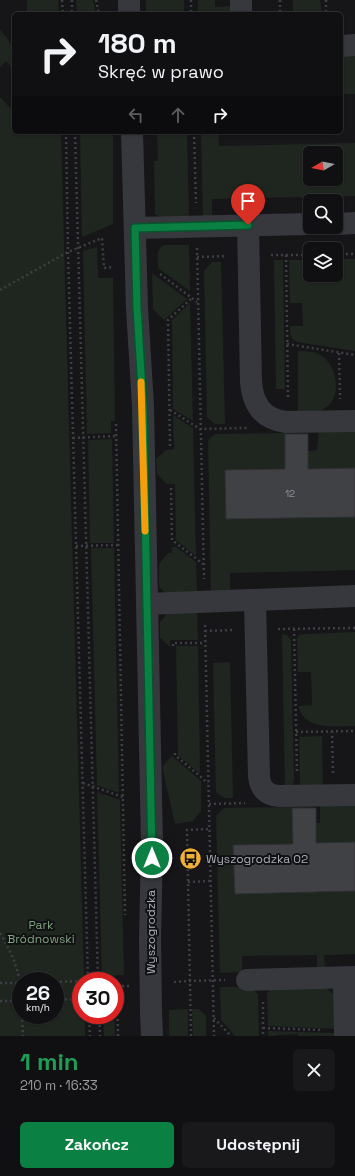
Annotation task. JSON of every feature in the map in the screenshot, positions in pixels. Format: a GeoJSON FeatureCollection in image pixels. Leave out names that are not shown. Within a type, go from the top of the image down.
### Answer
{"type":"FeatureCollection","features":[{"type":"Feature","properties":{"kind":"street"},"geometry":{"type":"LineString","coordinates":[[129,0],[129,12]]}},
{"type":"Feature","properties":{"kind":"street"},"geometry":{"type":"LineString","coordinates":[[241,0],[241,12]]}},
{"type":"Feature","properties":{"kind":"street"},"geometry":{"type":"LineString","coordinates":[[343,46],[355,45]]}},
{"type":"Feature","properties":{"kind":"street","name":"Wyszogrodzka"},"geometry":{"type":"LineString","coordinates":[[132,134],[135,228],[146,268],[137,308],[143,406],[152,845],[150,939],[152,1036]]}},
{"type":"Feature","properties":{"kind":"street"},"geometry":{"type":"LineString","coordinates":[[343,224],[355,223]]}},
{"type":"Feature","properties":{"kind":"street"},"geometry":{"type":"LineString","coordinates":[[135,228],[303,224]]}},
{"type":"Feature","properties":{"kind":"street"},"geometry":{"type":"LineString","coordinates":[[248,225],[252,388],[255,400],[260,410],[269,417],[283,422],[348,421]]}},
{"type":"Feature","properties":{"kind":"street"},"geometry":{"type":"LineString","coordinates":[[147,604],[234,602],[355,596]]}},
{"type":"Feature","properties":{"kind":"street"},"geometry":{"type":"LineString","coordinates":[[255,600],[260,780],[264,790],[272,795],[279,796],[344,795]]}},
{"type":"Feature","properties":{"kind":"street"},"geometry":{"type":"LineString","coordinates":[[255,980],[350,978],[345,1034]]}},
{"type":"Feature","properties":{"kind":"path"},"geometry":{"type":"LineString","coordinates":[[62,0],[63,12]]}},
{"type":"Feature","properties":{"kind":"path"},"geometry":{"type":"LineString","coordinates":[[72,0],[72,12]]}},
{"type":"Feature","properties":{"kind":"path"},"geometry":{"type":"LineString","coordinates":[[96,0],[99,12]]}},
{"type":"Feature","properties":{"kind":"path"},"geometry":{"type":"LineString","coordinates":[[191,0],[191,12]]}},
{"type":"Feature","properties":{"kind":"path"},"geometry":{"type":"LineString","coordinates":[[280,0],[280,12]]}},
{"type":"Feature","properties":{"kind":"path"},"geometry":{"type":"LineString","coordinates":[[326,0],[326,12]]}},
{"type":"Feature","properties":{"kind":"path"},"geometry":{"type":"LineString","coordinates":[[66,134],[88,972]]}},
{"type":"Feature","properties":{"kind":"path"},"geometry":{"type":"LineString","coordinates":[[75,134],[98,972]]}},
{"type":"Feature","properties":{"kind":"path"},"geometry":{"type":"LineString","coordinates":[[194,134],[196,208]]}},
{"type":"Feature","properties":{"kind":"path"},"geometry":{"type":"LineString","coordinates":[[0,289],[68,252],[102,238],[104,268],[146,268],[198,302]]}},
{"type":"Feature","properties":{"kind":"path"},"geometry":{"type":"LineString","coordinates":[[196,246],[204,580]]}},
{"type":"Feature","properties":{"kind":"path"},"geometry":{"type":"LineString","coordinates":[[343,254],[355,254]]}},
{"type":"Feature","properties":{"kind":"path"},"geometry":{"type":"LineString","coordinates":[[170,410],[200,429],[263,428],[283,422],[287,344],[286,255]]}},
{"type":"Feature","properties":{"kind":"path"},"geometry":{"type":"LineString","coordinates":[[170,446],[168,320],[192,298]]}},
{"type":"Feature","properties":{"kind":"path"},"geometry":{"type":"LineString","coordinates":[[287,344],[355,355]]}},
{"type":"Feature","properties":{"kind":"path"},"geometry":{"type":"LineString","coordinates":[[339,352],[348,421]]}},
{"type":"Feature","properties":{"kind":"path"},"geometry":{"type":"LineString","coordinates":[[116,424],[125,915]]}},
{"type":"Feature","properties":{"kind":"path"},"geometry":{"type":"LineString","coordinates":[[73,438],[116,436]]}},
{"type":"Feature","properties":{"kind":"path"},"geometry":{"type":"LineString","coordinates":[[171,488],[172,540],[203,564]]}},
{"type":"Feature","properties":{"kind":"path"},"geometry":{"type":"LineString","coordinates":[[76,546],[118,545]]}},
{"type":"Feature","properties":{"kind":"path"},"geometry":{"type":"LineString","coordinates":[[205,624],[214,1036]]}},
{"type":"Feature","properties":{"kind":"path"},"geometry":{"type":"LineString","coordinates":[[294,629],[297,796]]}},
{"type":"Feature","properties":{"kind":"path"},"geometry":{"type":"LineString","coordinates":[[173,651],[173,644],[205,643]]}},
{"type":"Feature","properties":{"kind":"path"},"geometry":{"type":"LineString","coordinates":[[296,732],[355,730]]}},
{"type":"Feature","properties":{"kind":"path"},"geometry":{"type":"LineString","coordinates":[[332,731],[344,795]]}},
{"type":"Feature","properties":{"kind":"path"},"geometry":{"type":"LineString","coordinates":[[175,748],[175,756],[208,783]]}},
{"type":"Feature","properties":{"kind":"path"},"geometry":{"type":"LineString","coordinates":[[83,783],[123,797]]}},
{"type":"Feature","properties":{"kind":"path"},"geometry":{"type":"LineString","coordinates":[[191,1036],[186,830],[209,829]]}},
{"type":"Feature","properties":{"kind":"path"},"geometry":{"type":"LineString","coordinates":[[188,882],[210,882]]}},
{"type":"Feature","properties":{"kind":"path"},"geometry":{"type":"LineString","coordinates":[[0,933],[16,963],[18,972]]}},
{"type":"Feature","properties":{"kind":"path"},"geometry":{"type":"LineString","coordinates":[[255,980],[263,1036]]}},
{"type":"Feature","properties":{"kind":"path"},"geometry":{"type":"LineString","coordinates":[[0,983],[12,983]]}},
{"type":"Feature","properties":{"kind":"path"},"geometry":{"type":"LineString","coordinates":[[0,1001],[12,1000]]}},
{"type":"Feature","properties":{"kind":"path"},"geometry":{"type":"LineString","coordinates":[[214,1017],[231,1036]]}},
{"type":"Feature","properties":{"kind":"path"},"geometry":{"type":"LineString","coordinates":[[22,1024],[23,1036]]}},
{"type":"Feature","properties":{"kind":"path"},"geometry":{"type":"LineString","coordinates":[[89,1024],[90,1036]]}},
{"type":"Feature","properties":{"kind":"path"},"geometry":{"type":"LineString","coordinates":[[99,1024],[100,1036]]}},
{"type":"Feature","properties":{"kind":"path"},"geometry":{"type":"LineString","coordinates":[[117,1024],[118,1036]]}},
{"type":"Feature","properties":{"kind":"path"},"geometry":{"type":"LineString","coordinates":[[263,1028],[345,1034]]}},
{"type":"Feature","properties":{"kind":"green space"},"geometry":{"type":"Polygon","coordinates":[[[27,0],[58,0],[59,12],[27,12],[27,0]]]}},
{"type":"Feature","properties":{"kind":"green space"},"geometry":{"type":"Polygon","coordinates":[[[76,0],[93,0],[96,12],[77,12],[76,0]]]}},
{"type":"Feature","properties":{"kind":"green space"},"geometry":{"type":"Polygon","coordinates":[[[146,0],[184,0],[184,12],[146,12],[146,0]]]}},
{"type":"Feature","properties":{"kind":"green space"},"geometry":{"type":"Polygon","coordinates":[[[198,0],[215,0],[215,7],[231,6],[231,12],[198,12],[198,0]]]}},
{"type":"Feature","properties":{"kind":"green space"},"geometry":{"type":"Polygon","coordinates":[[[293,0],[320,0],[322,12],[293,12],[293,0]]]}},
{"type":"Feature","properties":{"kind":"green space"},"geometry":{"type":"Polygon","coordinates":[[[0,30],[10,43],[12,52],[12,67],[6,61],[0,67],[0,30]]]}},
{"type":"Feature","properties":{"kind":"green space"},"geometry":{"type":"Polygon","coordinates":[[[355,53],[355,94],[343,94],[343,54],[355,53]]]}},
{"type":"Feature","properties":{"kind":"green space","name":"Park Bródnowski"},"geometry":{"type":"Polygon","coordinates":[[[0,97],[12,110],[12,134],[61,134],[84,972],[72,972],[72,1024],[85,1024],[85,1036],[0,1036],[0,97]]]}},
{"type":"Feature","properties":{"kind":"green space"},"geometry":{"type":"Polygon","coordinates":[[[80,134],[112,134],[113,224],[82,237],[80,134]]]}},
{"type":"Feature","properties":{"kind":"green space"},"geometry":{"type":"Polygon","coordinates":[[[157,134],[187,134],[189,216],[163,217],[155,214],[154,161],[158,161],[157,134]]]}},
{"type":"Feature","properties":{"kind":"green space"},"geometry":{"type":"Polygon","coordinates":[[[201,134],[218,134],[219,146],[355,143],[355,196],[343,196],[343,194],[303,194],[303,197],[212,199],[212,216],[203,216],[201,134]]]}},
{"type":"Feature","properties":{"kind":"green space"},"geometry":{"type":"Polygon","coordinates":[[[165,245],[189,245],[190,291],[158,268],[158,251],[165,245]]]}},
{"type":"Feature","properties":{"kind":"green space"},"geometry":{"type":"Polygon","coordinates":[[[97,247],[98,278],[113,278],[115,421],[111,421],[111,433],[87,434],[83,251],[97,247]]]}},
{"type":"Feature","properties":{"kind":"green space"},"geometry":{"type":"Polygon","coordinates":[[[343,259],[355,259],[355,351],[297,342],[293,339],[290,333],[290,326],[303,326],[302,303],[290,303],[289,260],[303,260],[303,282],[343,282],[343,259]]]}},
{"type":"Feature","properties":{"kind":"green space"},"geometry":{"type":"Polygon","coordinates":[[[274,260],[283,260],[285,389],[276,389],[274,260]]]}},
{"type":"Feature","properties":{"kind":"green space"},"geometry":{"type":"Polygon","coordinates":[[[212,262],[221,262],[225,424],[215,424],[207,417],[204,271],[212,262]]]}},
{"type":"Feature","properties":{"kind":"green space"},"geometry":{"type":"Polygon","coordinates":[[[152,273],[187,299],[164,320],[153,309],[152,273]]]}},
{"type":"Feature","properties":{"kind":"green space"},"geometry":{"type":"Polygon","coordinates":[[[190,303],[193,421],[173,409],[172,320],[190,303]]]}},
{"type":"Feature","properties":{"kind":"green space"},"geometry":{"type":"Polygon","coordinates":[[[298,351],[307,351],[319,354],[327,360],[334,373],[336,380],[335,394],[328,406],[322,410],[298,414],[298,351]]]}},
{"type":"Feature","properties":{"kind":"green space"},"geometry":{"type":"Polygon","coordinates":[[[173,415],[193,428],[196,556],[176,540],[175,484],[167,484],[157,474],[156,459],[166,450],[174,449],[173,415]]]}},
{"type":"Feature","properties":{"kind":"green space"},"geometry":{"type":"Polygon","coordinates":[[[355,429],[355,468],[308,469],[308,451],[317,450],[319,430],[355,429]]]}},
{"type":"Feature","properties":{"kind":"green space"},"geometry":{"type":"Polygon","coordinates":[[[285,433],[285,469],[355,517],[355,570],[230,573],[230,590],[211,595],[208,440],[215,434],[285,433]]]}},
{"type":"Feature","properties":{"kind":"green space"},"geometry":{"type":"Polygon","coordinates":[[[112,439],[114,543],[90,543],[88,440],[112,439]]]}},
{"type":"Feature","properties":{"kind":"green space"},"geometry":{"type":"Polygon","coordinates":[[[172,547],[176,547],[196,562],[197,595],[169,596],[159,587],[159,564],[168,553],[172,553],[172,547]]]}},
{"type":"Feature","properties":{"kind":"green space"},"geometry":{"type":"Polygon","coordinates":[[[91,548],[114,548],[119,793],[97,785],[91,548]]]}},
{"type":"Feature","properties":{"kind":"green space"},"geometry":{"type":"Polygon","coordinates":[[[170,611],[197,611],[198,640],[170,640],[170,647],[160,638],[160,622],[170,611]]]}},
{"type":"Feature","properties":{"kind":"green space"},"geometry":{"type":"Polygon","coordinates":[[[355,632],[355,726],[322,725],[307,720],[298,706],[312,705],[311,672],[298,672],[297,638],[299,635],[305,634],[355,632]]]}},
{"type":"Feature","properties":{"kind":"green space"},"geometry":{"type":"Polygon","coordinates":[[[282,634],[287,635],[291,640],[294,781],[292,786],[285,789],[282,634]]]}},
{"type":"Feature","properties":{"kind":"green space"},"geometry":{"type":"Polygon","coordinates":[[[176,646],[198,646],[200,774],[178,755],[176,646]]]}},
{"type":"Feature","properties":{"kind":"green space"},"geometry":{"type":"Polygon","coordinates":[[[230,662],[233,798],[224,798],[216,792],[213,663],[230,662]]]}},
{"type":"Feature","properties":{"kind":"green space"},"geometry":{"type":"Polygon","coordinates":[[[322,736],[323,788],[300,788],[299,737],[322,736]]]}},
{"type":"Feature","properties":{"kind":"green space"},"geometry":{"type":"Polygon","coordinates":[[[172,756],[201,781],[201,811],[193,821],[175,824],[163,771],[163,766],[172,756]]]}},
{"type":"Feature","properties":{"kind":"green space"},"geometry":{"type":"Polygon","coordinates":[[[97,792],[120,800],[124,972],[102,972],[97,792]]]}},
{"type":"Feature","properties":{"kind":"green space"},"geometry":{"type":"Polygon","coordinates":[[[355,802],[355,842],[316,843],[316,823],[320,823],[320,803],[355,802]]]}},
{"type":"Feature","properties":{"kind":"green space"},"geometry":{"type":"Polygon","coordinates":[[[292,807],[293,844],[233,845],[235,894],[355,891],[355,954],[324,955],[325,971],[317,971],[317,955],[242,956],[242,972],[220,973],[216,816],[224,808],[292,807]]]}},
{"type":"Feature","properties":{"kind":"green space"},"geometry":{"type":"Polygon","coordinates":[[[275,986],[326,988],[334,995],[339,1029],[268,1026],[267,993],[275,986]]]}},
{"type":"Feature","properties":{"kind":"green space"},"geometry":{"type":"Polygon","coordinates":[[[220,987],[250,987],[258,994],[259,1036],[235,1036],[221,1020],[220,987]]]}},
{"type":"Feature","properties":{"kind":"green space"},"geometry":{"type":"Polygon","coordinates":[[[188,1009],[188,1036],[169,1035],[169,1010],[188,1009]]]}},
{"type":"Feature","properties":{"kind":"green space"},"geometry":{"type":"Polygon","coordinates":[[[192,1009],[199,1009],[206,1016],[206,1036],[193,1036],[192,1009]]]}},
{"type":"Feature","properties":{"kind":"green space"},"geometry":{"type":"Polygon","coordinates":[[[103,1024],[114,1024],[115,1036],[104,1036],[103,1024]]]}},
{"type":"Feature","properties":{"kind":"green space"},"geometry":{"type":"Polygon","coordinates":[[[268,1031],[338,1033],[339,1036],[298,1036],[298,1034],[268,1036],[268,1031]]]}},
{"type":"Feature","properties":{"kind":"building"},"geometry":{"type":"Polygon","coordinates":[[[285,434],[308,434],[308,469],[355,468],[355,517],[226,519],[225,470],[285,469],[285,434]]]}},
{"type":"Feature","properties":{"kind":"building"},"geometry":{"type":"Polygon","coordinates":[[[292,808],[316,808],[316,843],[355,842],[355,891],[235,894],[233,845],[293,844],[292,808]]]}},
{"type":"Feature","properties":{"kind":"slow traffic"},"geometry":{"type":"LineString","coordinates":[[141,382],[143,406],[145,531]]}},
{"type":"Feature","properties":{"kind":"place","name":"Wyszogrodzka 02"},"geometry":{"type":"Point","coordinates":[190,859]}},
{"type":"Feature","properties":{"kind":"route"},"geometry":{"type":"LineString","coordinates":[[152,858],[143,406],[137,308],[135,228],[248,225]]}}]}
